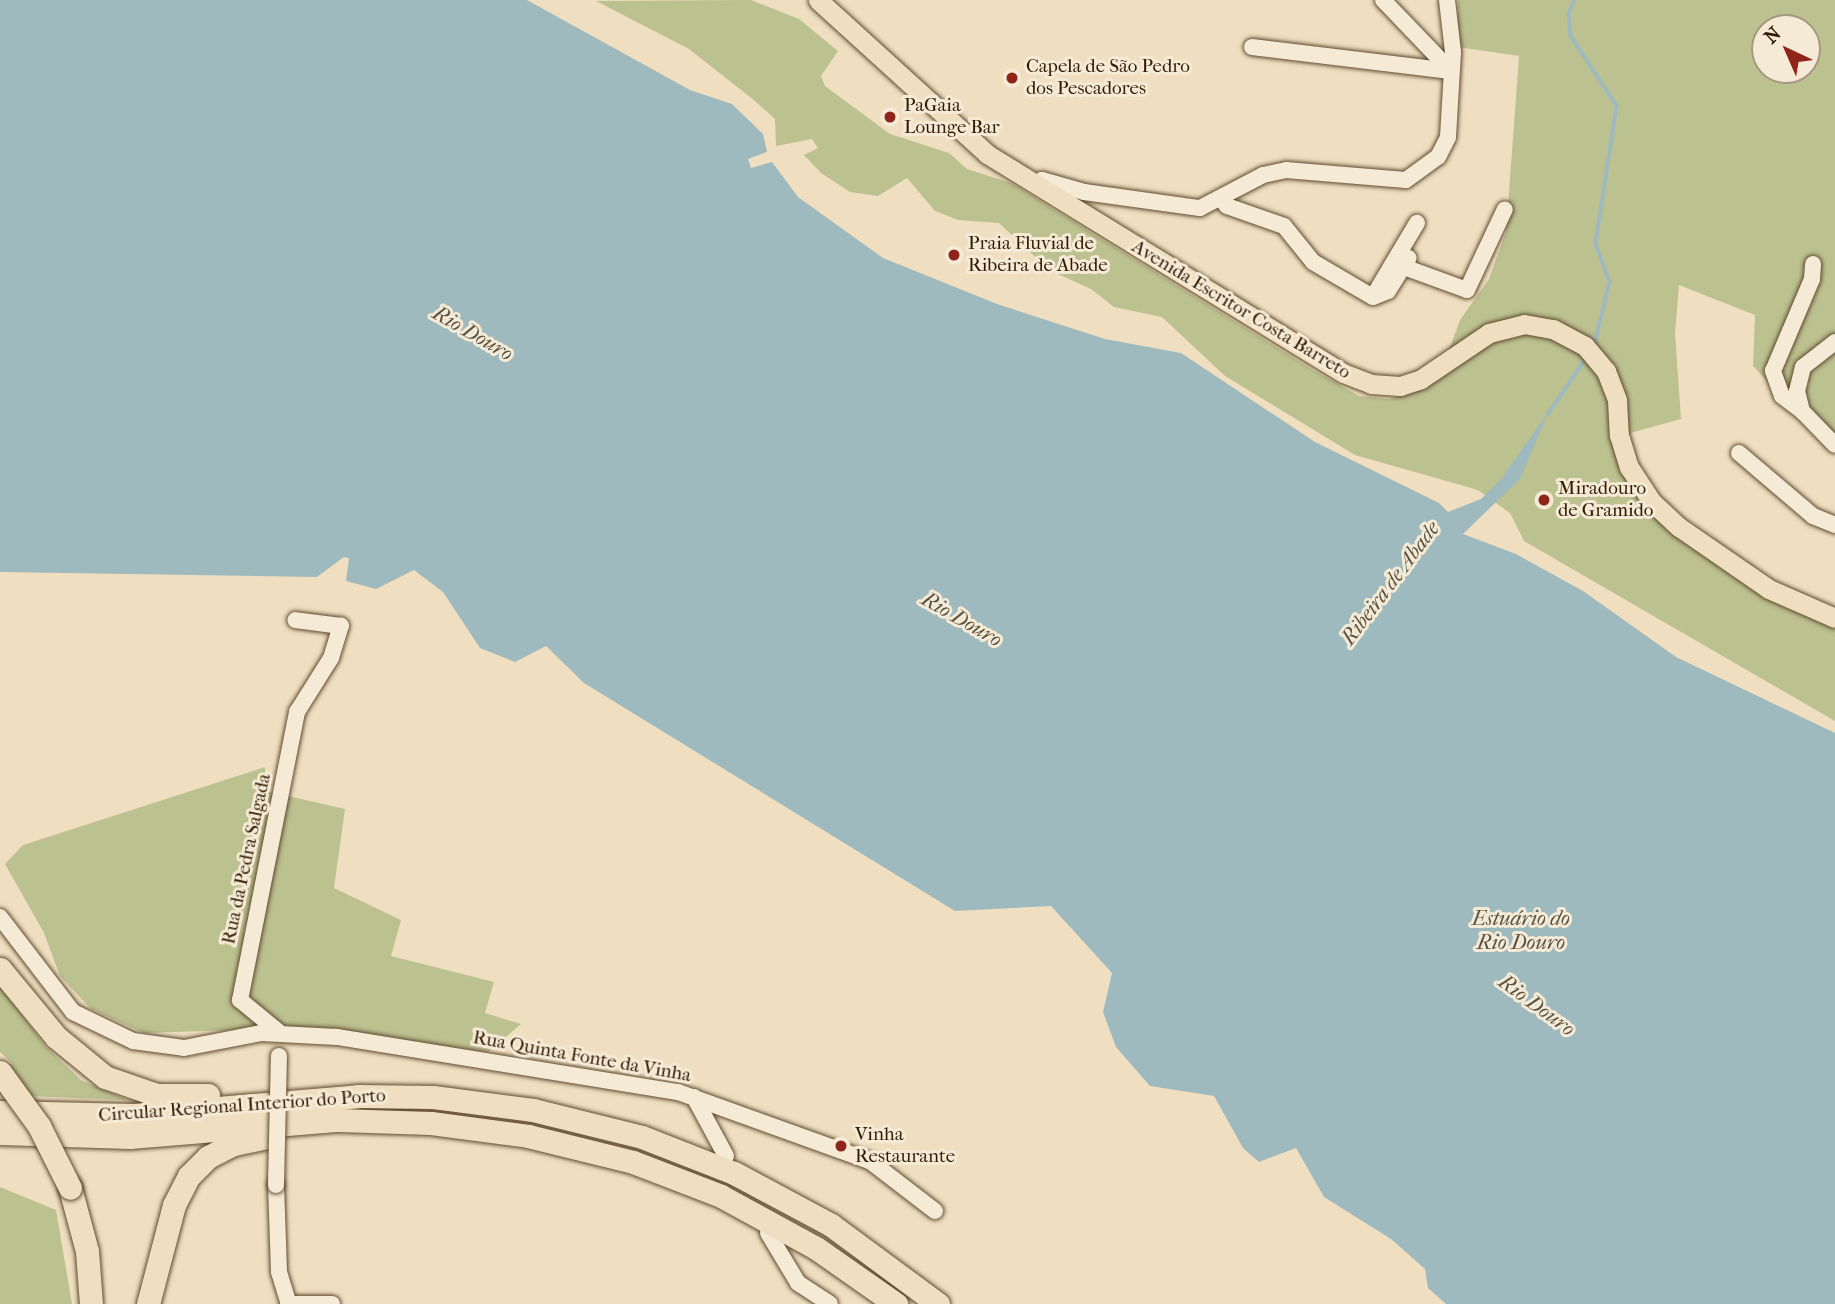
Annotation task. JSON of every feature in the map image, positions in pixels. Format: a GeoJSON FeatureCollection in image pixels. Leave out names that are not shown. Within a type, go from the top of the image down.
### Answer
{"type":"FeatureCollection","features":[{"type":"Feature","properties":{"kind":"highway"},"geometry":{"type":"LineString","coordinates":[[0,969],[79,1060],[105,1077],[143,1092],[184,1096],[311,1088],[358,1096]]}},
{"type":"Feature","properties":{"kind":"highway"},"geometry":{"type":"LineString","coordinates":[[0,1072],[39,1126],[70,1188],[87,1251],[91,1304]]}},
{"type":"Feature","properties":{"kind":"highway","name":"Circular Regional Interior do Porto"},"geometry":{"type":"LineString","coordinates":[[0,1112],[134,1115],[358,1096],[433,1097],[533,1110],[642,1137],[734,1173],[811,1213],[938,1304]]}},
{"type":"Feature","properties":{"kind":"highway"},"geometry":{"type":"LineString","coordinates":[[148,1304],[174,1205],[188,1176],[208,1157],[234,1144],[359,1121]]}},
{"type":"Feature","properties":{"kind":"highway","name":"Circular Regional Interior do Porto"},"geometry":{"type":"LineString","coordinates":[[0,1133],[130,1137],[359,1121],[430,1123],[528,1136],[633,1162],[733,1202],[816,1248],[896,1304]]}},
{"type":"Feature","properties":{"kind":"main road","name":"Avenida Escritor Costa Barreto"},"geometry":{"type":"LineString","coordinates":[[818,0],[967,136],[1035,187],[1343,373],[1371,384],[1400,386],[1421,379],[1471,342],[1506,327],[1538,325],[1568,336],[1584,346],[1606,371],[1617,400],[1619,435],[1629,467],[1652,502],[1679,527],[1769,589],[1833,615]]}},
{"type":"Feature","properties":{"kind":"street"},"geometry":{"type":"LineString","coordinates":[[1035,187],[1042,180],[1084,192],[1189,208],[1221,199],[1263,175],[1286,170],[1394,180],[1422,172],[1438,157],[1448,137],[1452,31],[1447,0]]}},
{"type":"Feature","properties":{"kind":"street"},"geometry":{"type":"LineString","coordinates":[[1385,1],[1451,71]]}},
{"type":"Feature","properties":{"kind":"street"},"geometry":{"type":"LineString","coordinates":[[1252,47],[1451,71]]}},
{"type":"Feature","properties":{"kind":"street"},"geometry":{"type":"LineString","coordinates":[[1221,199],[1227,206],[1284,226],[1313,262],[1373,297]]}},
{"type":"Feature","properties":{"kind":"street"},"geometry":{"type":"LineString","coordinates":[[1373,297],[1388,291],[1406,263],[1467,290],[1505,209]]}},
{"type":"Feature","properties":{"kind":"street"},"geometry":{"type":"LineString","coordinates":[[1373,297],[1417,223]]}},
{"type":"Feature","properties":{"kind":"street"},"geometry":{"type":"LineString","coordinates":[[1813,264],[1812,279],[1773,371],[1782,396],[1802,411],[1835,445]]}},
{"type":"Feature","properties":{"kind":"street"},"geometry":{"type":"LineString","coordinates":[[1802,411],[1797,391],[1803,367],[1835,342]]}},
{"type":"Feature","properties":{"kind":"street"},"geometry":{"type":"LineString","coordinates":[[1740,453],[1813,516],[1835,525]]}},
{"type":"Feature","properties":{"kind":"street","name":"Rua da Pedra Salgada"},"geometry":{"type":"LineString","coordinates":[[280,1033],[240,1000],[297,712],[331,658],[341,626],[295,620]]}},
{"type":"Feature","properties":{"kind":"street","name":"Rua Quinta Fonte da Vinha"},"geometry":{"type":"LineString","coordinates":[[0,917],[73,1012],[104,1031],[132,1041],[184,1048],[280,1033],[337,1037],[694,1097],[870,1161],[935,1211]]}},
{"type":"Feature","properties":{"kind":"street"},"geometry":{"type":"LineString","coordinates":[[280,1033],[276,1185],[279,1272],[288,1304],[332,1304]]}},
{"type":"Feature","properties":{"kind":"street"},"geometry":{"type":"LineString","coordinates":[[694,1097],[726,1156]]}},
{"type":"Feature","properties":{"kind":"street"},"geometry":{"type":"LineString","coordinates":[[768,1233],[798,1283],[830,1304]]}},
{"type":"Feature","properties":{"kind":"green space"},"geometry":{"type":"Polygon","coordinates":[[[751,0],[799,19],[838,51],[821,76],[825,86],[890,134],[949,153],[967,169],[1011,183],[1313,370],[1359,396],[1389,399],[1422,389],[1439,377],[1460,320],[1489,279],[1506,232],[1519,56],[1458,47],[1458,0],[1835,0],[1835,453],[1753,366],[1755,315],[1679,285],[1675,333],[1681,419],[1612,438],[1651,512],[1835,618],[1835,721],[1524,541],[1510,513],[1478,490],[1355,455],[1225,376],[1162,317],[1114,307],[1091,289],[1049,270],[999,223],[958,220],[935,211],[907,178],[878,196],[850,192],[821,173],[804,155],[818,148],[812,139],[776,146],[775,119],[689,49],[596,1],[751,0]]]}},
{"type":"Feature","properties":{"kind":"green space"},"geometry":{"type":"Polygon","coordinates":[[[265,767],[266,791],[345,809],[334,888],[401,920],[391,956],[494,982],[485,1013],[521,1024],[488,1052],[292,1028],[144,1033],[91,1009],[60,976],[44,933],[5,864],[23,845],[265,767]]]}},
{"type":"Feature","properties":{"kind":"green space"},"geometry":{"type":"Polygon","coordinates":[[[0,986],[46,1047],[81,1080],[127,1100],[0,1095],[0,1065],[13,1064],[0,1052],[0,986]]]}},
{"type":"Feature","properties":{"kind":"green space"},"geometry":{"type":"Polygon","coordinates":[[[0,1187],[56,1210],[72,1304],[0,1304],[0,1187]]]}},
{"type":"Feature","properties":{"kind":"water","name":"Estuário do Rio Douro"},"geometry":{"type":"Polygon","coordinates":[[[0,0],[527,0],[690,90],[732,104],[763,134],[767,152],[748,159],[751,168],[772,162],[798,197],[883,258],[997,304],[1105,339],[1181,353],[1315,442],[1439,503],[1448,512],[1481,499],[1502,478],[1549,411],[1520,479],[1463,534],[1516,554],[1583,591],[1676,657],[1835,733],[1835,1304],[1446,1304],[1428,1288],[1425,1269],[1391,1239],[1324,1197],[1296,1148],[1259,1162],[1243,1148],[1214,1096],[1150,1086],[1116,1047],[1103,1012],[1112,973],[1051,906],[955,911],[584,683],[546,646],[515,662],[480,648],[443,592],[414,570],[376,589],[346,581],[349,558],[344,557],[317,577],[0,572],[0,0]]]}},
{"type":"Feature","properties":{"kind":"waterway","name":"Ribeira de Abade"},"geometry":{"type":"LineString","coordinates":[[1575,0],[1569,14],[1571,36],[1617,106],[1596,244],[1610,282],[1595,344]]}},
{"type":"Feature","properties":{"kind":"waterway","name":"Ribeira de Abade"},"geometry":{"type":"LineString","coordinates":[[1548,414],[1584,361]]}},
{"type":"Feature","properties":{"kind":"place","name":"Capela de São Pedro dos Pescadores"},"geometry":{"type":"Point","coordinates":[1012,78]}},
{"type":"Feature","properties":{"kind":"place","name":"PaGaia Lounge Bar"},"geometry":{"type":"Point","coordinates":[890,117]}},
{"type":"Feature","properties":{"kind":"place","name":"Praia Fluvial de Ribeira de Abade"},"geometry":{"type":"Point","coordinates":[954,255]}},
{"type":"Feature","properties":{"kind":"place","name":"Miradouro de Gramido"},"geometry":{"type":"Point","coordinates":[1544,500]}},
{"type":"Feature","properties":{"kind":"place","name":"Vinha Restaurante"},"geometry":{"type":"Point","coordinates":[841,1146]}},
{"type":"Feature","properties":{"kind":"water label","name":"Rio Douro"},"geometry":{"type":"Point","coordinates":[473,333]}},
{"type":"Feature","properties":{"kind":"water label","name":"Rio Douro"},"geometry":{"type":"Point","coordinates":[962,619]}},
{"type":"Feature","properties":{"kind":"water label","name":"Rio Douro"},"geometry":{"type":"Point","coordinates":[1537,1005]}}]}
